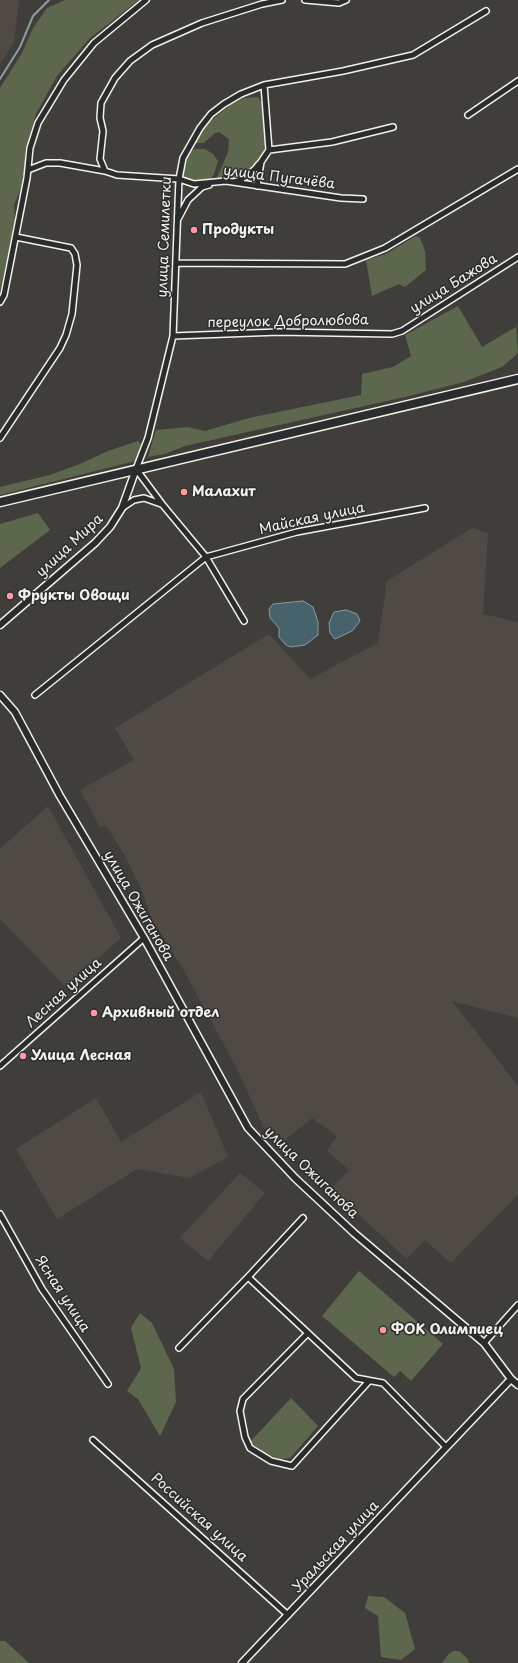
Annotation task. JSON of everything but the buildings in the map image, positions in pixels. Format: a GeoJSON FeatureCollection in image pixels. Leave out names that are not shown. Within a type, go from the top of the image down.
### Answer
{"type":"FeatureCollection","features":[{"type":"Feature","properties":{"kind":"main road"},"geometry":{"type":"LineString","coordinates":[[0,502],[518,379]]}},
{"type":"Feature","properties":{"kind":"street"},"geometry":{"type":"LineString","coordinates":[[0,302],[4,295],[16,237],[28,170],[30,148],[38,123],[64,80],[94,43],[146,0]]}},
{"type":"Feature","properties":{"kind":"street"},"geometry":{"type":"LineString","coordinates":[[105,171],[100,159],[103,131],[100,118],[101,103],[115,78],[130,61],[152,45],[202,23],[262,4],[282,0]]}},
{"type":"Feature","properties":{"kind":"street"},"geometry":{"type":"LineString","coordinates":[[305,0],[339,3],[346,0]]}},
{"type":"Feature","properties":{"kind":"street","name":"улица Семилетки"},"geometry":{"type":"LineString","coordinates":[[136,469],[148,438],[173,336],[178,179],[183,158],[191,142],[211,114],[241,94],[264,85],[343,71],[413,55],[486,11]]}},
{"type":"Feature","properties":{"kind":"street"},"geometry":{"type":"LineString","coordinates":[[468,115],[518,81]]}},
{"type":"Feature","properties":{"kind":"street"},"geometry":{"type":"LineString","coordinates":[[232,182],[238,181],[252,172],[269,150],[264,85]]}},
{"type":"Feature","properties":{"kind":"street","name":"улица Пугачёва"},"geometry":{"type":"LineString","coordinates":[[269,150],[332,142],[393,127]]}},
{"type":"Feature","properties":{"kind":"street"},"geometry":{"type":"LineString","coordinates":[[257,186],[261,162]]}},
{"type":"Feature","properties":{"kind":"street","name":"улица Пугачёва"},"geometry":{"type":"LineString","coordinates":[[28,170],[46,163],[60,163],[105,171],[117,175],[178,179],[194,184],[232,182],[341,198],[363,199]]}},
{"type":"Feature","properties":{"kind":"street"},"geometry":{"type":"LineString","coordinates":[[176,263],[345,264],[385,248],[518,169]]}},
{"type":"Feature","properties":{"kind":"street"},"geometry":{"type":"LineString","coordinates":[[177,220],[188,200],[202,187],[213,183]]}},
{"type":"Feature","properties":{"kind":"street"},"geometry":{"type":"LineString","coordinates":[[0,438],[60,348],[66,335],[72,314],[77,265],[71,248],[16,237]]}},
{"type":"Feature","properties":{"kind":"street","name":"улица Бажова"},"geometry":{"type":"LineString","coordinates":[[402,331],[518,257]]}},
{"type":"Feature","properties":{"kind":"street","name":"переулок Добролюбова"},"geometry":{"type":"LineString","coordinates":[[173,336],[278,332],[392,334],[402,331]]}},
{"type":"Feature","properties":{"kind":"street"},"geometry":{"type":"LineString","coordinates":[[136,469],[162,504],[206,557],[244,621]]}},
{"type":"Feature","properties":{"kind":"street","name":"улица Мира"},"geometry":{"type":"LineString","coordinates":[[0,625],[95,543],[110,527],[122,508],[136,469]]}},
{"type":"Feature","properties":{"kind":"street"},"geometry":{"type":"LineString","coordinates":[[122,508],[134,500],[144,498],[162,504]]}},
{"type":"Feature","properties":{"kind":"street","name":"Майская улица"},"geometry":{"type":"LineString","coordinates":[[206,557],[297,532],[425,508]]}},
{"type":"Feature","properties":{"kind":"street"},"geometry":{"type":"LineString","coordinates":[[34,695],[206,557]]}},
{"type":"Feature","properties":{"kind":"street","name":"улица Ожиганова"},"geometry":{"type":"LineString","coordinates":[[0,695],[15,712],[60,796],[144,938],[248,1128],[295,1178],[354,1233],[484,1343],[518,1386]]}},
{"type":"Feature","properties":{"kind":"street","name":"Лесная улица"},"geometry":{"type":"LineString","coordinates":[[0,1066],[144,938]]}},
{"type":"Feature","properties":{"kind":"street","name":"Ясная улица"},"geometry":{"type":"LineString","coordinates":[[0,1214],[42,1289],[108,1384]]}},
{"type":"Feature","properties":{"kind":"street"},"geometry":{"type":"LineString","coordinates":[[178,1348],[248,1277],[303,1218]]}},
{"type":"Feature","properties":{"kind":"street"},"geometry":{"type":"LineString","coordinates":[[248,1277],[356,1378],[383,1383],[446,1447]]}},
{"type":"Feature","properties":{"kind":"street"},"geometry":{"type":"LineString","coordinates":[[484,1343],[518,1305]]}},
{"type":"Feature","properties":{"kind":"street"},"geometry":{"type":"LineString","coordinates":[[308,1333],[243,1399],[240,1411],[245,1437],[250,1448],[271,1461],[292,1466],[369,1380]]}},
{"type":"Feature","properties":{"kind":"street","name":"Уральская улица"},"geometry":{"type":"LineString","coordinates":[[242,1663],[511,1379]]}},
{"type":"Feature","properties":{"kind":"street","name":"Российская улица"},"geometry":{"type":"LineString","coordinates":[[93,1440],[288,1615]]}},
{"type":"Feature","properties":{"kind":"shaded area"},"geometry":{"type":"Polygon","coordinates":[[[0,0],[19,0],[14,42],[0,64],[0,0]]]}},
{"type":"Feature","properties":{"kind":"shaded area"},"geometry":{"type":"Polygon","coordinates":[[[472,528],[488,533],[483,614],[518,622],[518,1018],[452,1001],[518,1086],[518,1195],[451,1263],[425,1240],[407,1259],[331,1189],[349,1170],[327,1151],[337,1136],[312,1118],[278,1146],[264,1128],[238,1071],[186,974],[152,919],[142,891],[125,856],[106,825],[100,827],[80,790],[134,760],[115,728],[269,634],[310,679],[378,643],[387,581],[472,528]]]}},
{"type":"Feature","properties":{"kind":"shaded area"},"geometry":{"type":"Polygon","coordinates":[[[48,806],[121,938],[66,987],[0,919],[0,849],[48,806]]]}},
{"type":"Feature","properties":{"kind":"shaded area"},"geometry":{"type":"Polygon","coordinates":[[[201,1092],[228,1157],[189,1178],[137,1169],[57,1219],[16,1149],[96,1098],[121,1142],[201,1092]]]}},
{"type":"Feature","properties":{"kind":"shaded area"},"geometry":{"type":"Polygon","coordinates":[[[240,1173],[265,1193],[208,1261],[180,1238],[240,1173]]]}},
{"type":"Feature","properties":{"kind":"green space"},"geometry":{"type":"Polygon","coordinates":[[[65,0],[139,0],[90,38],[57,76],[36,114],[25,151],[26,169],[22,186],[14,205],[15,224],[0,291],[0,88],[22,53],[33,28],[47,8],[65,0]]]}},
{"type":"Feature","properties":{"kind":"green space"},"geometry":{"type":"Polygon","coordinates":[[[258,97],[262,104],[266,146],[260,158],[254,181],[249,184],[237,179],[216,180],[228,152],[229,139],[219,132],[215,133],[204,143],[195,143],[196,139],[208,123],[230,105],[244,98],[258,97]]]}},
{"type":"Feature","properties":{"kind":"green space"},"geometry":{"type":"Polygon","coordinates":[[[196,149],[205,149],[213,154],[218,161],[210,181],[200,182],[182,179],[187,157],[191,151],[196,149]]]}},
{"type":"Feature","properties":{"kind":"green space"},"geometry":{"type":"Polygon","coordinates":[[[416,236],[420,238],[425,251],[426,270],[405,287],[399,284],[372,296],[366,260],[386,254],[416,236]]]}},
{"type":"Feature","properties":{"kind":"green space"},"geometry":{"type":"Polygon","coordinates":[[[458,306],[482,347],[516,327],[518,353],[502,367],[464,382],[405,397],[185,446],[165,454],[148,457],[156,430],[187,427],[205,431],[249,418],[361,395],[362,374],[393,367],[411,356],[405,335],[458,306]]]}},
{"type":"Feature","properties":{"kind":"green space"},"geometry":{"type":"Polygon","coordinates":[[[138,441],[142,445],[139,460],[0,495],[0,487],[50,475],[80,464],[108,451],[138,441]]]}},
{"type":"Feature","properties":{"kind":"green space"},"geometry":{"type":"Polygon","coordinates":[[[38,513],[50,530],[0,568],[0,524],[38,513]]]}},
{"type":"Feature","properties":{"kind":"green space","name":"ФОК Олимпиец"},"geometry":{"type":"Polygon","coordinates":[[[359,1271],[443,1344],[411,1381],[400,1371],[394,1377],[322,1316],[359,1271]]]}},
{"type":"Feature","properties":{"kind":"green space"},"geometry":{"type":"Polygon","coordinates":[[[140,1313],[152,1323],[174,1369],[176,1402],[160,1436],[138,1399],[127,1391],[141,1368],[131,1328],[140,1313]]]}},
{"type":"Feature","properties":{"kind":"green space"},"geometry":{"type":"Polygon","coordinates":[[[291,1398],[318,1426],[290,1458],[280,1459],[268,1455],[250,1442],[291,1398]]]}},
{"type":"Feature","properties":{"kind":"green space"},"geometry":{"type":"Polygon","coordinates":[[[368,1596],[384,1597],[405,1613],[415,1649],[401,1660],[381,1657],[378,1616],[365,1608],[368,1596]]]}},
{"type":"Feature","properties":{"kind":"green space"},"geometry":{"type":"Polygon","coordinates":[[[0,1641],[5,1641],[29,1663],[0,1663],[0,1641]]]}},
{"type":"Feature","properties":{"kind":"green space"},"geometry":{"type":"Polygon","coordinates":[[[453,1651],[459,1651],[467,1658],[469,1663],[442,1663],[453,1651]]]}},
{"type":"Feature","properties":{"kind":"water"},"geometry":{"type":"Polygon","coordinates":[[[303,601],[313,607],[318,622],[318,635],[305,645],[291,647],[286,645],[279,637],[279,628],[270,618],[269,609],[273,604],[303,601]]]}},
{"type":"Feature","properties":{"kind":"water"},"geometry":{"type":"Polygon","coordinates":[[[346,610],[357,614],[360,621],[352,631],[335,639],[330,633],[329,623],[334,612],[346,610]]]}},
{"type":"Feature","properties":{"kind":"waterway"},"geometry":{"type":"LineString","coordinates":[[0,79],[20,47],[33,16],[49,0]]}},
{"type":"Feature","properties":{"kind":"place","name":"Продукты"},"geometry":{"type":"Point","coordinates":[194,230]}},
{"type":"Feature","properties":{"kind":"place","name":"Малахит"},"geometry":{"type":"Point","coordinates":[184,492]}},
{"type":"Feature","properties":{"kind":"place","name":"Фрукты Овощи"},"geometry":{"type":"Point","coordinates":[10,596]}},
{"type":"Feature","properties":{"kind":"place","name":"Архивный отдел"},"geometry":{"type":"Point","coordinates":[94,1013]}},
{"type":"Feature","properties":{"kind":"place","name":"Улица Лесная"},"geometry":{"type":"Point","coordinates":[23,1056]}},
{"type":"Feature","properties":{"kind":"place","name":"ФОК Олимпиец"},"geometry":{"type":"Point","coordinates":[383,1330]}}]}
